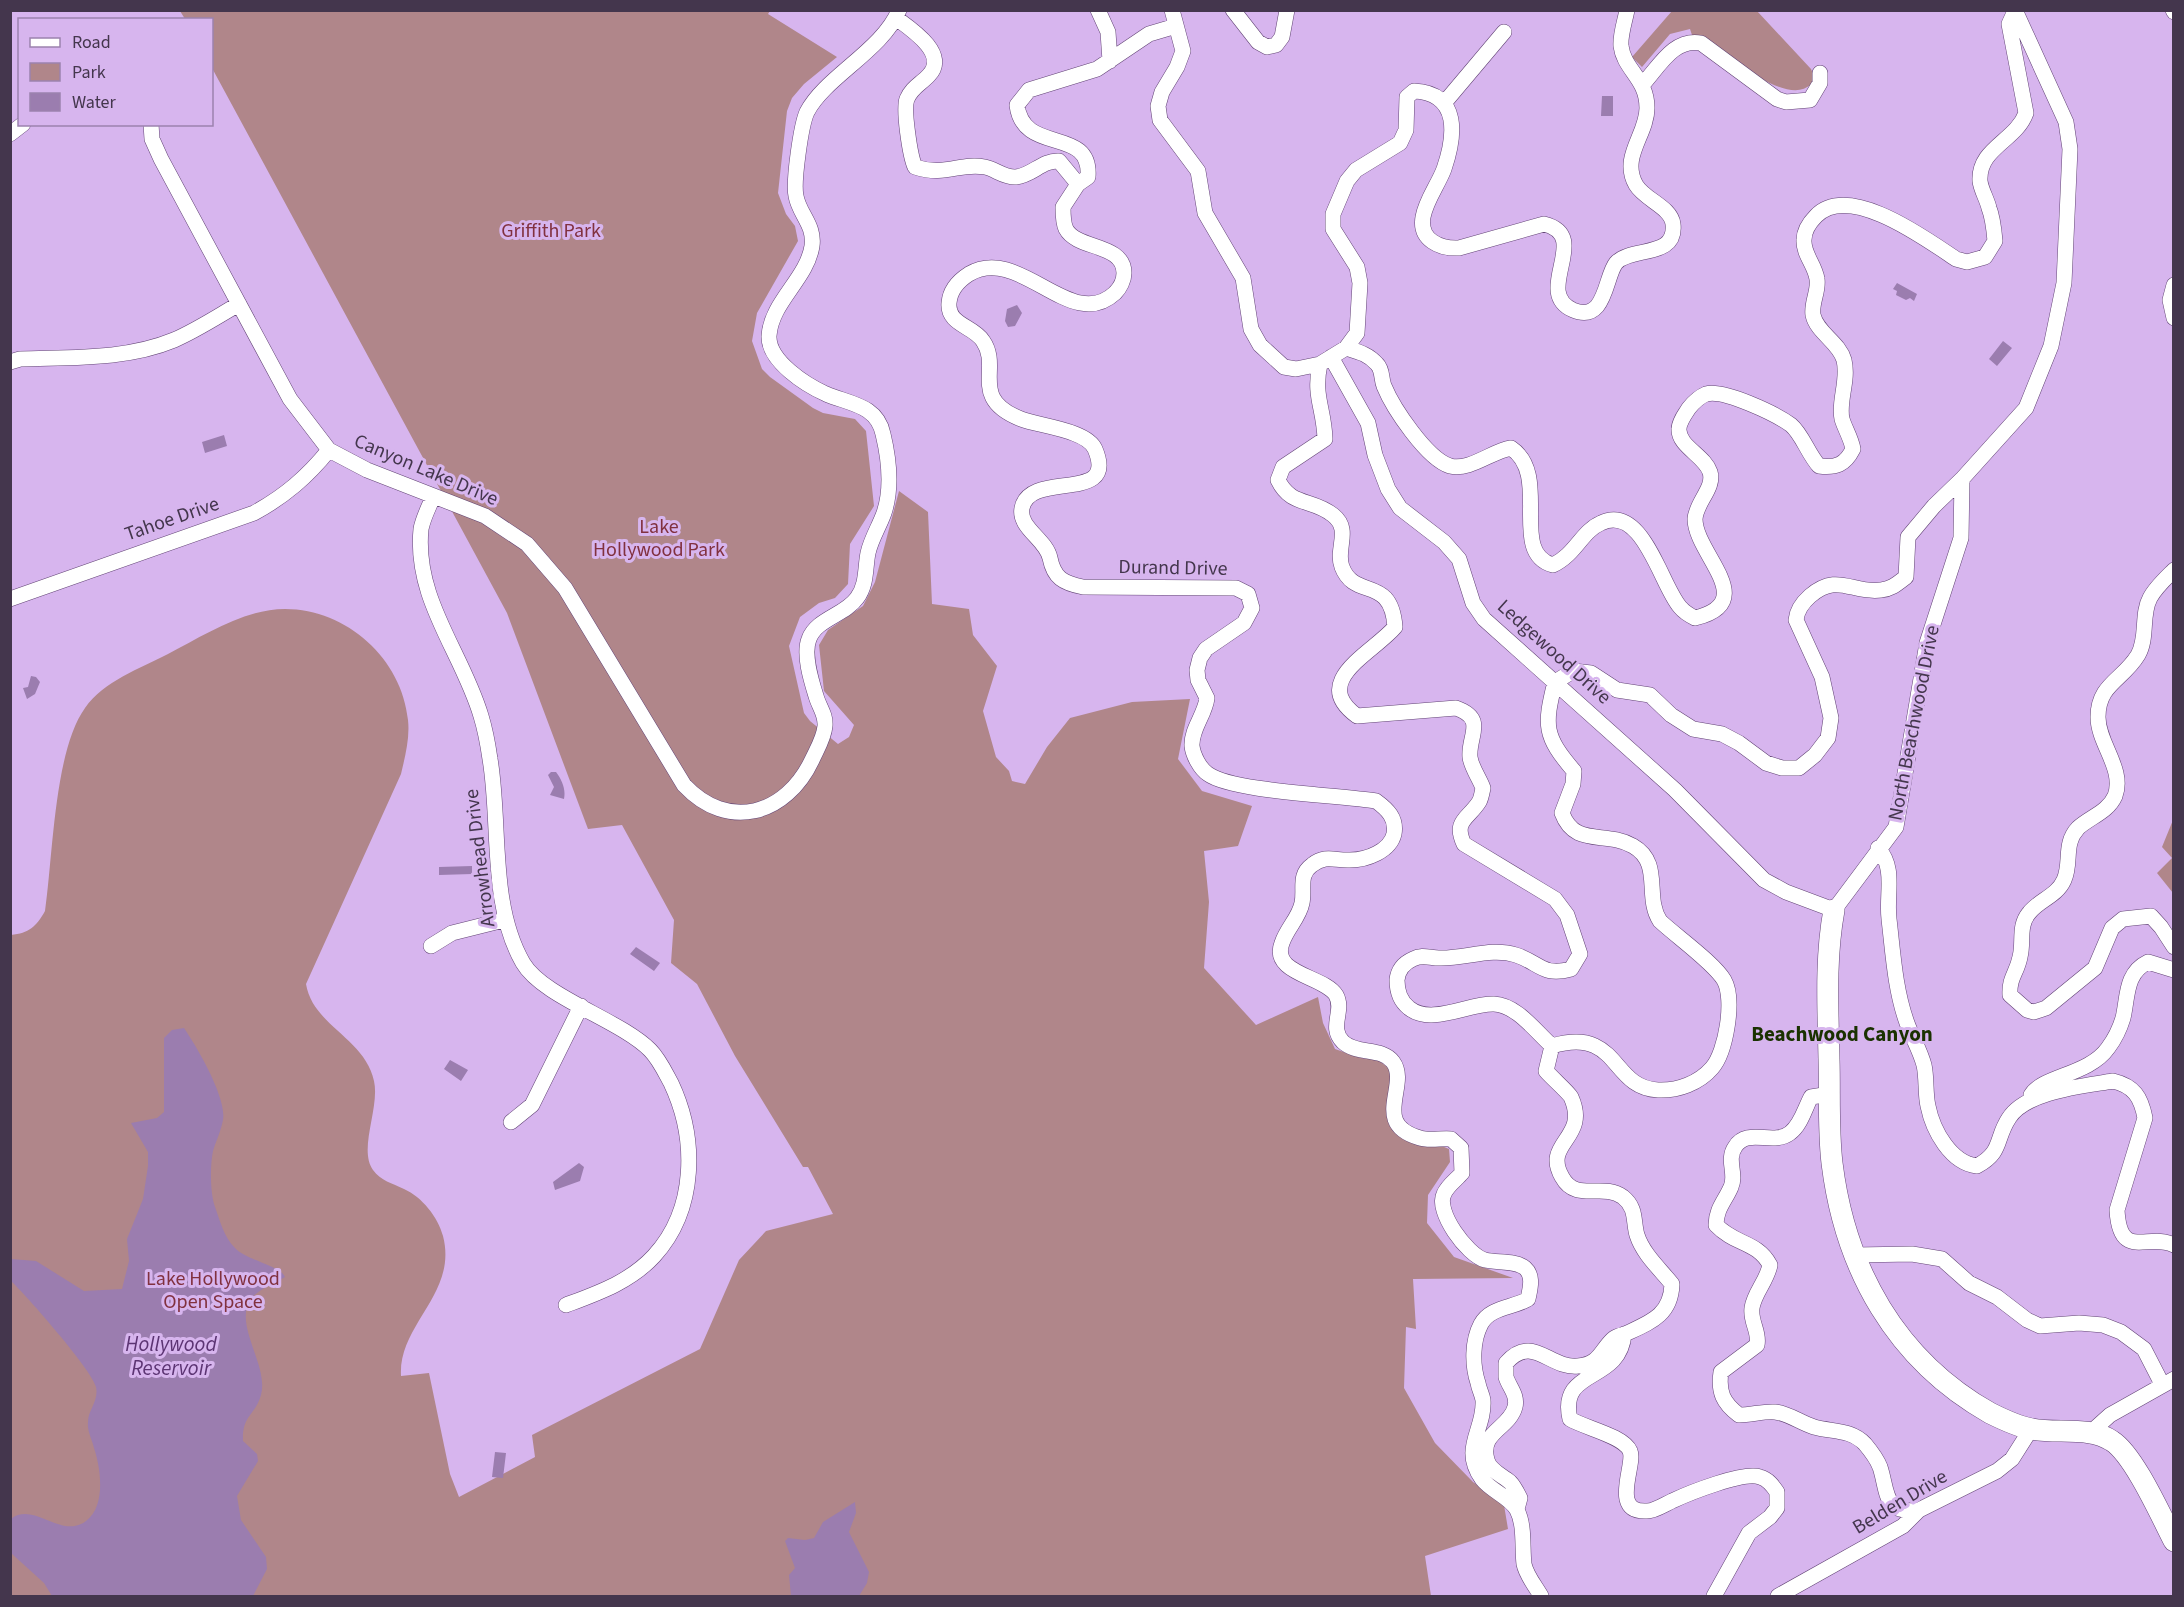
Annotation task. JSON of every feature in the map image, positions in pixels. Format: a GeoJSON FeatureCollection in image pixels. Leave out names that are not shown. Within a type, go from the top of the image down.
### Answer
{"type":"FeatureCollection","features":[{"type":"Feature","properties":{"kind":"street"},"geometry":{"type":"LineString","coordinates":[[1098,10],[1108,32],[1110,61]]}},
{"type":"Feature","properties":{"kind":"street"},"geometry":{"type":"LineString","coordinates":[[1233,10],[1258,42],[1267,47],[1276,45],[1282,38],[1287,10]]}},
{"type":"Feature","properties":{"kind":"street"},"geometry":{"type":"LineString","coordinates":[[898,14],[933,53],[935,61],[931,74],[912,90],[906,102],[911,141],[909,154],[915,167],[930,172],[949,171],[970,166],[986,167],[1015,177],[1030,172],[1044,163],[1059,161],[1078,184],[1088,177],[1089,167],[1084,155],[1064,141],[1034,134],[1024,125],[1017,105],[1029,90],[1097,69],[1174,18],[1183,51],[1177,67],[1162,92],[1158,106],[1161,120],[1198,171],[1205,213],[1243,278],[1251,329],[1260,345],[1284,367],[1296,369],[1325,361],[1346,348],[1357,333],[1360,283],[1357,267],[1333,229],[1333,214],[1336,202],[1356,170],[1400,143],[1406,130],[1407,97],[1414,91],[1424,91],[1445,102],[1451,113],[1447,156],[1423,218],[1426,233],[1432,243],[1445,249],[1459,248],[1544,224],[1553,226],[1561,233],[1565,243],[1558,284],[1560,298],[1575,311],[1587,311],[1597,306],[1604,297],[1614,265],[1631,253],[1660,249],[1669,242],[1673,224],[1670,214],[1650,201],[1636,185],[1630,165],[1647,108],[1643,84],[1624,56],[1621,44],[1628,10]]}},
{"type":"Feature","properties":{"kind":"street"},"geometry":{"type":"LineString","coordinates":[[1346,348],[1366,353],[1380,367],[1383,384],[1394,405],[1422,444],[1435,457],[1451,466],[1463,465],[1500,450],[1511,448],[1519,453],[1525,462],[1530,480],[1533,549],[1542,562],[1553,565],[1567,559],[1584,537],[1602,522],[1619,522],[1632,527],[1643,538],[1678,606],[1695,618],[1709,614],[1718,608],[1725,594],[1724,583],[1698,534],[1695,520],[1697,507],[1711,482],[1710,471],[1683,441],[1679,429],[1684,414],[1695,400],[1707,394],[1723,394],[1765,411],[1792,426],[1819,466],[1841,465],[1847,460],[1853,449],[1842,420],[1846,387],[1844,360],[1839,347],[1816,323],[1813,314],[1817,278],[1805,250],[1804,238],[1809,223],[1820,212],[1832,207],[1846,205],[1862,208],[1878,213],[1956,259],[1967,262],[1985,257],[1995,241],[1990,210],[1980,180],[1986,157],[1995,146],[2022,125],[2026,113],[2009,24],[2015,11]]}},
{"type":"Feature","properties":{"kind":"street"},"geometry":{"type":"LineString","coordinates":[[1552,1046],[1586,1040],[1600,1048],[1636,1083],[1656,1090],[1680,1088],[1713,1067],[1726,1029],[1730,1004],[1730,991],[1723,978],[1660,921],[1653,910],[1653,872],[1646,857],[1634,846],[1609,837],[1578,835],[1567,826],[1562,813],[1573,784],[1574,771],[1552,746],[1548,728],[1548,709],[1554,682],[1573,671],[1591,673],[1617,690],[1650,695],[1671,715],[1693,729],[1722,734],[1739,743],[1766,763],[1782,768],[1799,768],[1815,755],[1828,738],[1831,718],[1822,676],[1796,620],[1797,611],[1819,589],[1836,583],[1880,591],[1894,587],[1906,577],[1908,537],[2026,408],[2050,346],[2064,283],[2070,148],[2066,122],[2015,11]]}},
{"type":"Feature","properties":{"kind":"street","name":"Canyon Lake Drive"},"geometry":{"type":"LineString","coordinates":[[151,126],[152,139],[160,159],[290,399],[329,450],[367,470],[472,510],[502,526],[527,544],[547,564],[569,595],[677,774],[693,794],[717,808],[746,812],[775,804],[801,782],[820,743],[825,720],[815,695],[807,655],[808,640],[815,629],[851,605],[862,588],[868,554],[884,514],[889,492],[884,436],[878,420],[866,409],[817,390],[784,364],[772,351],[769,335],[774,318],[811,250],[812,232],[796,196],[802,130],[808,111],[898,14]]}},
{"type":"Feature","properties":{"kind":"street"},"geometry":{"type":"LineString","coordinates":[[1445,102],[1504,32]]}},
{"type":"Feature","properties":{"kind":"street"},"geometry":{"type":"LineString","coordinates":[[1643,84],[1676,46],[1689,41],[1701,43],[1777,99],[1786,102],[1810,100],[1820,83],[1820,73]]}},
{"type":"Feature","properties":{"kind":"street","name":"Durand Drive"},"geometry":{"type":"LineString","coordinates":[[1078,184],[1063,207],[1066,229],[1072,236],[1112,254],[1122,262],[1124,274],[1120,288],[1109,298],[1079,303],[1062,298],[1006,268],[990,266],[960,280],[950,294],[949,307],[954,319],[984,341],[988,352],[987,375],[991,394],[1000,409],[1022,420],[1087,439],[1095,447],[1097,469],[1091,479],[1078,486],[1037,489],[1028,495],[1022,509],[1024,522],[1046,546],[1050,567],[1056,577],[1066,584],[1083,587],[1236,588],[1248,594],[1252,608],[1244,623],[1206,649],[1197,670],[1198,680],[1207,699],[1192,746],[1196,759],[1207,774],[1226,781],[1253,786],[1376,801],[1388,810],[1395,822],[1394,836],[1385,849],[1370,857],[1350,861],[1326,857],[1310,866],[1303,877],[1303,899],[1300,913],[1281,943],[1280,951],[1282,959],[1289,967],[1326,986],[1336,995],[1339,1007],[1335,1024],[1337,1033],[1344,1042],[1354,1049],[1383,1054],[1392,1060],[1397,1071],[1393,1112],[1403,1130],[1421,1139],[1451,1139],[1461,1148],[1464,1162],[1462,1173],[1443,1194],[1443,1207],[1457,1236],[1469,1253],[1483,1260],[1519,1265],[1530,1275],[1528,1299],[1513,1307],[1491,1313],[1481,1324],[1475,1344],[1474,1366],[1483,1398],[1483,1412],[1472,1448],[1473,1459],[1483,1480],[1517,1509]]}},
{"type":"Feature","properties":{"kind":"street"},"geometry":{"type":"LineString","coordinates":[[2174,285],[2170,300],[2174,318]]}},
{"type":"Feature","properties":{"kind":"street"},"geometry":{"type":"LineString","coordinates":[[10,362],[20,359],[110,355],[144,350],[175,340],[239,304]]}},
{"type":"Feature","properties":{"kind":"street"},"geometry":{"type":"LineString","coordinates":[[1325,361],[1315,385],[1324,417],[1325,439],[1283,467],[1278,480],[1285,494],[1334,516],[1342,526],[1344,537],[1340,559],[1342,569],[1356,584],[1385,596],[1394,609],[1395,627],[1342,676],[1339,696],[1346,708],[1357,716],[1456,708],[1465,712],[1472,719],[1475,731],[1470,759],[1483,788],[1479,802],[1460,825],[1460,835],[1464,844],[1556,899],[1567,915],[1580,954],[1571,969],[1558,973],[1545,971],[1516,955],[1500,953],[1438,958],[1426,955],[1414,958],[1402,966],[1397,974],[1397,987],[1402,1001],[1411,1010],[1421,1013],[1438,1013],[1493,1004],[1504,1007],[1516,1013],[1552,1046]]}},
{"type":"Feature","properties":{"kind":"street","name":"Ledgewood Drive"},"geometry":{"type":"LineString","coordinates":[[1325,361],[1368,423],[1375,455],[1388,489],[1400,508],[1444,542],[1459,559],[1473,603],[1484,619],[1675,790],[1764,880],[1786,892],[1834,910]]}},
{"type":"Feature","properties":{"kind":"street","name":"Tahoe Drive"},"geometry":{"type":"LineString","coordinates":[[10,599],[254,513],[285,495],[307,477],[329,450]]}},
{"type":"Feature","properties":{"kind":"street","name":"North Beachwood Drive"},"geometry":{"type":"LineString","coordinates":[[1962,479],[1961,538],[1927,643],[1896,827],[1878,848],[1834,910],[1827,949],[1832,1162],[1840,1206],[1856,1255],[1881,1311],[1902,1342],[1929,1370],[1960,1395],[1993,1414],[2031,1429],[2090,1433],[2114,1442],[2125,1455],[2174,1541]]}},
{"type":"Feature","properties":{"kind":"street","name":"Arrowhead Drive"},"geometry":{"type":"LineString","coordinates":[[433,497],[422,526],[421,559],[433,607],[481,715],[490,759],[504,920],[524,965],[543,982],[580,1006],[635,1036],[652,1052],[681,1105],[688,1133],[689,1166],[685,1199],[674,1228],[655,1255],[634,1274],[613,1287],[566,1305]]}},
{"type":"Feature","properties":{"kind":"street"},"geometry":{"type":"LineString","coordinates":[[2174,570],[2149,598],[2145,634],[2138,654],[2104,690],[2099,701],[2099,732],[2115,768],[2117,781],[2115,796],[2107,807],[2078,828],[2070,840],[2064,882],[2056,893],[2030,911],[2024,921],[2020,958],[2012,974],[2010,995],[2019,1006],[2027,1010],[2034,1012],[2046,1008],[2095,968],[2112,928],[2123,919],[2139,915],[2151,916],[2174,947]]}},
{"type":"Feature","properties":{"kind":"street"},"geometry":{"type":"LineString","coordinates":[[1878,848],[1887,858],[1889,869],[1888,914],[1898,985],[1907,1022],[1925,1068],[1928,1107],[1939,1134],[1957,1160],[1977,1166],[1988,1160],[1998,1150],[2010,1115],[2030,1100],[2113,1081],[2125,1084],[2135,1091],[2142,1104],[2144,1129],[2128,1171],[2117,1210],[2118,1222],[2123,1234],[2130,1240],[2140,1244],[2162,1242],[2174,1245]]}},
{"type":"Feature","properties":{"kind":"street"},"geometry":{"type":"LineString","coordinates":[[431,946],[453,933],[504,920]]}},
{"type":"Feature","properties":{"kind":"street"},"geometry":{"type":"LineString","coordinates":[[2030,1100],[2031,1092],[2098,1060],[2109,1046],[2122,1020],[2130,978],[2139,966],[2148,962],[2174,970]]}},
{"type":"Feature","properties":{"kind":"street"},"geometry":{"type":"LineString","coordinates":[[511,1122],[532,1105],[580,1006]]}},
{"type":"Feature","properties":{"kind":"street"},"geometry":{"type":"LineString","coordinates":[[1541,1596],[1525,1567],[1517,1509],[1520,1498],[1512,1484],[1493,1471],[1487,1462],[1485,1449],[1490,1435],[1511,1417],[1516,1404],[1513,1389],[1506,1377],[1506,1363],[1515,1353],[1531,1350],[1564,1365],[1577,1366],[1592,1363],[1604,1353],[1613,1338],[1666,1310],[1672,1298],[1672,1284],[1646,1253],[1637,1236],[1634,1213],[1628,1202],[1622,1196],[1605,1191],[1585,1193],[1572,1190],[1562,1178],[1556,1161],[1560,1148],[1575,1128],[1576,1112],[1570,1094],[1546,1071],[1552,1046]]}},
{"type":"Feature","properties":{"kind":"street"},"geometry":{"type":"LineString","coordinates":[[1830,1094],[1811,1097],[1797,1126],[1790,1134],[1779,1138],[1750,1136],[1740,1140],[1730,1159],[1733,1178],[1716,1214],[1716,1225],[1732,1239],[1757,1247],[1770,1265],[1768,1276],[1753,1301],[1751,1311],[1759,1337],[1757,1345],[1721,1372],[1719,1385],[1721,1396],[1728,1407],[1739,1415],[1776,1412],[1814,1427],[1854,1436],[1864,1444],[1877,1462],[1883,1488],[1892,1504],[1906,1512],[1919,1510]]}},
{"type":"Feature","properties":{"kind":"street"},"geometry":{"type":"LineString","coordinates":[[1856,1255],[1912,1254],[1942,1259],[1969,1283],[1997,1297],[2027,1320],[2040,1326],[2079,1323],[2103,1325],[2121,1332],[2144,1349],[2168,1381],[2110,1415],[2090,1433]]}},
{"type":"Feature","properties":{"kind":"street"},"geometry":{"type":"LineString","coordinates":[[1624,1334],[1623,1347],[1613,1362],[1600,1372],[1582,1380],[1569,1394],[1568,1406],[1570,1419],[1617,1439],[1630,1451],[1632,1458],[1625,1481],[1629,1503],[1637,1510],[1649,1512],[1692,1493],[1749,1476],[1760,1477],[1777,1492],[1777,1508],[1770,1517],[1749,1533],[1714,1596]]}},
{"type":"Feature","properties":{"kind":"street","name":"Belden Drive"},"geometry":{"type":"LineString","coordinates":[[1778,1596],[1904,1526],[1919,1510],[1997,1471],[2012,1459],[2031,1429]]}},
{"type":"Feature","properties":{"kind":"green space"},"geometry":{"type":"Polygon","coordinates":[[[180,11],[770,11],[768,14],[837,57],[804,84],[792,98],[787,111],[778,193],[786,214],[795,226],[798,241],[757,313],[752,341],[762,369],[770,377],[813,408],[823,413],[855,419],[866,431],[874,506],[850,544],[848,584],[835,598],[819,603],[800,617],[789,646],[804,713],[810,721],[838,744],[849,737],[854,725],[824,691],[819,645],[828,630],[863,606],[875,582],[899,491],[928,512],[932,604],[969,609],[973,635],[997,666],[983,711],[996,757],[1009,771],[1012,781],[1025,784],[1047,747],[1070,718],[1132,702],[1190,699],[1178,759],[1202,791],[1252,806],[1238,846],[1204,851],[1209,902],[1204,968],[1256,1025],[1318,997],[1323,1023],[1335,1049],[1361,1058],[1378,1060],[1393,1071],[1387,1111],[1437,1144],[1449,1149],[1450,1162],[1428,1195],[1427,1223],[1454,1257],[1513,1278],[1413,1279],[1416,1329],[1406,1327],[1404,1388],[1435,1443],[1473,1482],[1504,1505],[1508,1529],[1425,1556],[1431,1596],[11,1596],[11,935],[23,933],[31,928],[45,911],[61,777],[75,727],[85,708],[102,690],[123,676],[239,618],[270,610],[285,609],[308,611],[330,618],[350,628],[383,658],[404,698],[408,734],[401,774],[306,984],[318,1011],[350,1042],[369,1066],[375,1092],[368,1140],[369,1161],[373,1170],[383,1179],[411,1193],[423,1202],[437,1222],[443,1236],[445,1257],[442,1275],[436,1292],[408,1340],[401,1376],[429,1373],[450,1474],[459,1497],[535,1457],[532,1435],[700,1349],[739,1260],[766,1231],[833,1214],[808,1167],[803,1167],[735,1056],[697,984],[671,963],[674,920],[622,825],[588,829],[507,613],[213,70],[213,18],[184,18],[180,11]]]}},
{"type":"Feature","properties":{"kind":"green space"},"geometry":{"type":"Polygon","coordinates":[[[1672,11],[1757,11],[1811,69],[1814,76],[1811,84],[1800,90],[1771,84],[1701,36],[1692,35],[1690,29],[1670,34],[1642,67],[1632,57],[1672,11]]]}},
{"type":"Feature","properties":{"kind":"green space"},"geometry":{"type":"Polygon","coordinates":[[[2173,820],[2173,893],[2157,873],[2172,858],[2162,847],[2173,820]]]}},
{"type":"Feature","properties":{"kind":"water"},"geometry":{"type":"Polygon","coordinates":[[[1602,96],[1613,96],[1613,116],[1601,116],[1602,96]]]}},
{"type":"Feature","properties":{"kind":"water"},"geometry":{"type":"Polygon","coordinates":[[[1897,283],[1917,294],[1914,301],[1896,295],[1897,291],[1893,289],[1897,283]]]}},
{"type":"Feature","properties":{"kind":"water"},"geometry":{"type":"Polygon","coordinates":[[[1017,305],[1022,313],[1015,326],[1008,327],[1005,321],[1007,309],[1017,305]]]}},
{"type":"Feature","properties":{"kind":"water"},"geometry":{"type":"Polygon","coordinates":[[[2003,341],[2012,348],[1997,366],[1989,359],[2003,341]]]}},
{"type":"Feature","properties":{"kind":"water"},"geometry":{"type":"Polygon","coordinates":[[[224,435],[227,446],[205,453],[202,442],[224,435]]]}},
{"type":"Feature","properties":{"kind":"water"},"geometry":{"type":"Polygon","coordinates":[[[31,676],[36,677],[40,682],[35,694],[27,699],[23,688],[28,687],[31,676]]]}},
{"type":"Feature","properties":{"kind":"water"},"geometry":{"type":"Polygon","coordinates":[[[556,772],[562,781],[564,799],[550,795],[554,787],[548,775],[556,772]]]}},
{"type":"Feature","properties":{"kind":"water"},"geometry":{"type":"Polygon","coordinates":[[[472,866],[472,874],[439,875],[439,867],[472,866]]]}},
{"type":"Feature","properties":{"kind":"water"},"geometry":{"type":"Polygon","coordinates":[[[636,947],[660,963],[654,971],[630,954],[636,947]]]}},
{"type":"Feature","properties":{"kind":"water","name":"Hollywood Reservoir"},"geometry":{"type":"Polygon","coordinates":[[[184,1028],[210,1073],[223,1111],[222,1124],[213,1151],[211,1187],[213,1201],[223,1229],[231,1244],[240,1252],[277,1270],[285,1277],[253,1296],[246,1310],[246,1322],[262,1384],[261,1395],[243,1432],[243,1441],[257,1454],[258,1461],[237,1496],[241,1520],[266,1557],[267,1569],[253,1596],[52,1596],[44,1583],[11,1553],[11,1519],[29,1514],[57,1524],[77,1526],[92,1514],[99,1497],[100,1476],[89,1432],[88,1418],[97,1392],[92,1378],[83,1365],[11,1281],[11,1259],[36,1261],[84,1291],[122,1289],[129,1261],[127,1239],[143,1199],[148,1166],[148,1152],[131,1123],[157,1118],[164,1112],[164,1038],[172,1030],[184,1028]]]}},
{"type":"Feature","properties":{"kind":"water"},"geometry":{"type":"Polygon","coordinates":[[[450,1060],[468,1070],[461,1081],[444,1069],[450,1060]]]}},
{"type":"Feature","properties":{"kind":"water"},"geometry":{"type":"Polygon","coordinates":[[[579,1163],[584,1167],[580,1181],[555,1190],[553,1182],[579,1163]]]}},
{"type":"Feature","properties":{"kind":"water"},"geometry":{"type":"Polygon","coordinates":[[[495,1452],[506,1453],[503,1478],[492,1477],[495,1452]]]}},
{"type":"Feature","properties":{"kind":"water"},"geometry":{"type":"Polygon","coordinates":[[[855,1502],[856,1513],[849,1532],[869,1572],[867,1583],[859,1596],[791,1596],[789,1575],[795,1568],[785,1541],[788,1538],[805,1540],[814,1538],[823,1522],[855,1502]]]}},
{"type":"Feature","properties":{"kind":"district","name":"Beachwood Canyon"},"geometry":{"type":"Point","coordinates":[1842,1034]}},
{"type":"Feature","properties":{"kind":"park label","name":"Griffith Park"},"geometry":{"type":"Point","coordinates":[551,231]}},
{"type":"Feature","properties":{"kind":"park label","name":"Lake Hollywood Park"},"geometry":{"type":"Point","coordinates":[659,538]}},
{"type":"Feature","properties":{"kind":"park label","name":"Lake Hollywood Open Space"},"geometry":{"type":"Point","coordinates":[213,1290]}}]}
